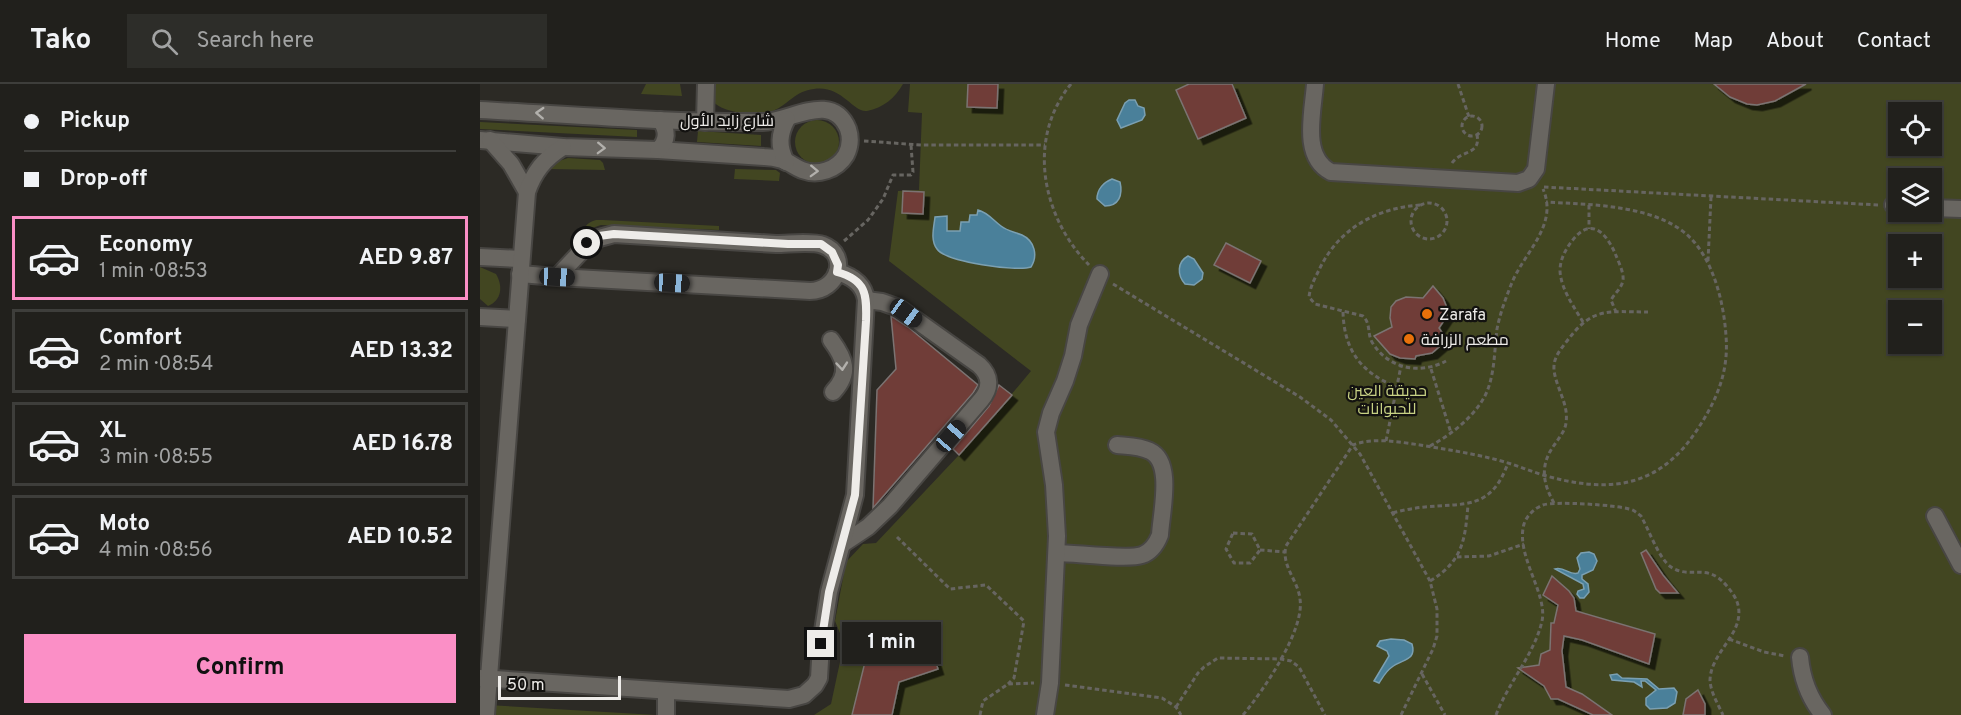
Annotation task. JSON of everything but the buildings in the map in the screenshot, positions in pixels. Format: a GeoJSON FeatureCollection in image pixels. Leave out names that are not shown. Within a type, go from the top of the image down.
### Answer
{"type":"FeatureCollection","features":[{"type":"Feature","properties":{"kind":"street"},"geometry":{"type":"LineString","coordinates":[[705,122],[706,84]]}},
{"type":"Feature","properties":{"kind":"street"},"geometry":{"type":"LineString","coordinates":[[1315,84],[1312,151],[1324,169],[1338,173],[1518,183],[1538,181],[1546,84]]}},
{"type":"Feature","properties":{"kind":"street","name":"شارع زايد الأول"},"geometry":{"type":"LineString","coordinates":[[480,110],[705,122],[766,122],[787,119],[808,110],[825,110],[834,113],[846,125],[850,140],[843,160],[829,170],[821,172],[804,171],[786,162],[764,157],[563,147],[485,140]]}},
{"type":"Feature","properties":{"kind":"street"},"geometry":{"type":"LineString","coordinates":[[786,162],[780,145],[780,135],[787,119]]}},
{"type":"Feature","properties":{"kind":"street"},"geometry":{"type":"LineString","coordinates":[[657,150],[665,141],[666,136],[666,130],[660,120]]}},
{"type":"Feature","properties":{"kind":"street"},"geometry":{"type":"LineString","coordinates":[[485,140],[511,164],[526,192]]}},
{"type":"Feature","properties":{"kind":"street"},"geometry":{"type":"LineString","coordinates":[[486,715],[484,679],[517,319],[526,192],[540,166],[563,147]]}},
{"type":"Feature","properties":{"kind":"street"},"geometry":{"type":"LineString","coordinates":[[1942,208],[1961,209]]}},
{"type":"Feature","properties":{"kind":"street"},"geometry":{"type":"LineString","coordinates":[[480,257],[557,277],[817,291],[830,285],[838,265],[832,252],[821,244],[607,235],[599,236],[587,243],[557,277]]}},
{"type":"Feature","properties":{"kind":"street"},"geometry":{"type":"LineString","coordinates":[[484,679],[789,699],[804,695],[810,690],[819,678],[821,644],[829,592],[844,543],[855,495],[866,294],[853,278],[837,272]]}},
{"type":"Feature","properties":{"kind":"street"},"geometry":{"type":"LineString","coordinates":[[1045,715],[1050,683],[1057,553],[1056,509],[1046,432],[1073,356],[1082,315],[1100,274]]}},
{"type":"Feature","properties":{"kind":"street"},"geometry":{"type":"LineString","coordinates":[[844,543],[868,527],[890,506],[981,400],[988,385],[986,374],[979,365],[906,313],[891,304],[866,300]]}},
{"type":"Feature","properties":{"kind":"street"},"geometry":{"type":"LineString","coordinates":[[480,317],[517,319]]}},
{"type":"Feature","properties":{"kind":"street"},"geometry":{"type":"LineString","coordinates":[[831,340],[843,358],[844,367],[843,376],[833,392]]}},
{"type":"Feature","properties":{"kind":"street"},"geometry":{"type":"LineString","coordinates":[[1057,553],[1133,557],[1147,553],[1157,542],[1160,535],[1164,478],[1162,464],[1159,458],[1147,449],[1117,445]]}},
{"type":"Feature","properties":{"kind":"street"},"geometry":{"type":"LineString","coordinates":[[1935,516],[1961,566]]}},
{"type":"Feature","properties":{"kind":"street"},"geometry":{"type":"LineString","coordinates":[[1800,657],[1805,686],[1823,715]]}},
{"type":"Feature","properties":{"kind":"street"},"geometry":{"type":"LineString","coordinates":[[666,691],[666,715]]}},
{"type":"Feature","properties":{"kind":"path"},"geometry":{"type":"LineString","coordinates":[[1071,84],[1053,114],[1045,145],[1045,181],[1053,210],[1078,252],[1115,285],[1300,397],[1331,420],[1353,445],[1430,581],[1437,609],[1437,636],[1422,674],[1401,715]]}},
{"type":"Feature","properties":{"kind":"path"},"geometry":{"type":"LineString","coordinates":[[1458,84],[1469,117]]}},
{"type":"Feature","properties":{"kind":"path"},"geometry":{"type":"LineString","coordinates":[[1443,178],[1455,158],[1472,151],[1477,146],[1477,135],[1482,126],[1481,122],[1473,116],[1469,117],[1462,123],[1464,132],[1468,135],[1477,135]]}},
{"type":"Feature","properties":{"kind":"path"},"geometry":{"type":"LineString","coordinates":[[850,140],[911,145],[1045,145]]}},
{"type":"Feature","properties":{"kind":"path"},"geometry":{"type":"LineString","coordinates":[[832,252],[868,220],[883,199],[893,175],[911,175],[913,172],[911,145]]}},
{"type":"Feature","properties":{"kind":"path"},"geometry":{"type":"LineString","coordinates":[[1429,446],[1451,433],[1475,411],[1487,393],[1502,310],[1512,281],[1545,224],[1546,202],[1538,181],[1710,197],[1888,206]]}},
{"type":"Feature","properties":{"kind":"path"},"geometry":{"type":"LineString","coordinates":[[1707,262],[1710,197]]}},
{"type":"Feature","properties":{"kind":"path"},"geometry":{"type":"LineString","coordinates":[[1243,715],[1281,659],[1301,616],[1301,600],[1285,561],[1288,541],[1353,445],[1365,440],[1429,446],[1481,455],[1544,475],[1594,485],[1636,481],[1662,468],[1676,457],[1689,442],[1714,403],[1725,374],[1727,357],[1725,321],[1718,289],[1707,262],[1692,239],[1668,222],[1631,211],[1546,202]]}},
{"type":"Feature","properties":{"kind":"path"},"geometry":{"type":"LineString","coordinates":[[1420,205],[1412,215],[1413,228],[1422,237],[1434,238],[1444,230],[1447,223],[1444,211],[1433,204],[1420,205],[1395,208],[1371,217],[1355,226],[1335,243],[1324,260],[1309,297],[1315,304],[1363,316],[1366,319],[1371,341],[1388,358],[1401,366],[1411,369],[1430,368],[1446,361]]}},
{"type":"Feature","properties":{"kind":"path"},"geometry":{"type":"LineString","coordinates":[[1589,205],[1589,229]]}},
{"type":"Feature","properties":{"kind":"path"},"geometry":{"type":"LineString","coordinates":[[1582,322],[1564,288],[1560,265],[1566,248],[1578,233],[1589,229],[1602,232],[1618,261],[1623,278],[1611,300],[1616,312]]}},
{"type":"Feature","properties":{"kind":"path"},"geometry":{"type":"LineString","coordinates":[[1343,312],[1347,340],[1357,358],[1371,374],[1397,387]]}},
{"type":"Feature","properties":{"kind":"path"},"geometry":{"type":"LineString","coordinates":[[1554,504],[1548,494],[1544,466],[1549,452],[1566,426],[1566,409],[1555,375],[1554,363],[1558,352],[1582,322],[1595,314],[1648,312]]}},
{"type":"Feature","properties":{"kind":"path"},"geometry":{"type":"LineString","coordinates":[[1386,441],[1401,366]]}},
{"type":"Feature","properties":{"kind":"path"},"geometry":{"type":"LineString","coordinates":[[1430,368],[1451,433]]}},
{"type":"Feature","properties":{"kind":"path"},"geometry":{"type":"LineString","coordinates":[[1393,513],[1425,507],[1468,505],[1493,489],[1500,481],[1508,463]]}},
{"type":"Feature","properties":{"kind":"path"},"geometry":{"type":"LineString","coordinates":[[1496,715],[1542,623],[1542,603],[1533,581],[1524,544],[1524,521],[1529,514],[1544,505],[1554,504],[1624,508],[1635,511],[1641,516],[1668,565],[1678,570],[1716,575],[1731,591],[1738,606],[1739,617],[1729,639],[1714,661],[1710,679],[1714,698],[1723,715]]}},
{"type":"Feature","properties":{"kind":"path"},"geometry":{"type":"LineString","coordinates":[[1430,581],[1443,573],[1457,557],[1465,538],[1468,505]]}},
{"type":"Feature","properties":{"kind":"path"},"geometry":{"type":"LineString","coordinates":[[1233,533],[1252,534],[1260,550],[1250,563],[1234,563],[1226,549],[1233,533]]}},
{"type":"Feature","properties":{"kind":"path"},"geometry":{"type":"LineString","coordinates":[[897,537],[950,589],[986,585],[1024,621],[1014,678],[982,700],[980,715]]}},
{"type":"Feature","properties":{"kind":"path"},"geometry":{"type":"LineString","coordinates":[[1457,557],[1489,556],[1524,544]]}},
{"type":"Feature","properties":{"kind":"path"},"geometry":{"type":"LineString","coordinates":[[1260,550],[1285,552]]}},
{"type":"Feature","properties":{"kind":"path"},"geometry":{"type":"LineString","coordinates":[[1729,639],[1764,652],[1800,657]]}},
{"type":"Feature","properties":{"kind":"path"},"geometry":{"type":"LineString","coordinates":[[1176,707],[1204,667],[1218,658],[1281,659],[1291,661],[1299,667],[1325,715]]}},
{"type":"Feature","properties":{"kind":"path"},"geometry":{"type":"LineString","coordinates":[[1422,674],[1445,715]]}},
{"type":"Feature","properties":{"kind":"path"},"geometry":{"type":"LineString","coordinates":[[1008,684],[1050,683],[1162,698],[1176,707],[1181,715]]}},
{"type":"Feature","properties":{"kind":"green space"},"geometry":{"type":"Polygon","coordinates":[[[646,84],[680,84],[682,96],[641,94],[646,84]]]}},
{"type":"Feature","properties":{"kind":"green space"},"geometry":{"type":"Polygon","coordinates":[[[712,84],[903,84],[888,102],[867,111],[857,108],[832,91],[814,89],[802,92],[773,111],[759,114],[741,113],[717,105],[713,101],[712,84]]]}},
{"type":"Feature","properties":{"kind":"green space","name":"حديقة العين للحيوانات"},"geometry":{"type":"Polygon","coordinates":[[[910,84],[1961,84],[1961,715],[814,715],[831,704],[844,643],[835,621],[846,562],[863,544],[876,543],[976,437],[1031,371],[889,261],[898,191],[919,190],[922,113],[908,112],[910,84]]]}},
{"type":"Feature","properties":{"kind":"green space"},"geometry":{"type":"Polygon","coordinates":[[[817,120],[832,127],[839,142],[832,157],[817,164],[802,157],[795,142],[802,127],[817,120]]]}},
{"type":"Feature","properties":{"kind":"green space"},"geometry":{"type":"Polygon","coordinates":[[[480,122],[637,130],[637,137],[480,129],[480,122]]]}},
{"type":"Feature","properties":{"kind":"green space"},"geometry":{"type":"Polygon","coordinates":[[[698,131],[761,135],[761,146],[697,142],[698,131]]]}},
{"type":"Feature","properties":{"kind":"green space"},"geometry":{"type":"Polygon","coordinates":[[[568,158],[600,160],[605,170],[549,169],[556,162],[568,158]]]}},
{"type":"Feature","properties":{"kind":"green space"},"geometry":{"type":"Polygon","coordinates":[[[735,169],[776,170],[780,173],[779,181],[734,179],[735,169]]]}},
{"type":"Feature","properties":{"kind":"green space"},"geometry":{"type":"Polygon","coordinates":[[[596,220],[719,226],[719,230],[601,225],[592,228],[580,240],[579,236],[584,228],[596,220]]]}},
{"type":"Feature","properties":{"kind":"green space"},"geometry":{"type":"Polygon","coordinates":[[[480,267],[496,274],[500,283],[499,296],[488,306],[480,299],[480,267]]]}},
{"type":"Feature","properties":{"kind":"green space"},"geometry":{"type":"Polygon","coordinates":[[[487,705],[656,715],[480,715],[487,705]]]}},
{"type":"Feature","properties":{"kind":"water"},"geometry":{"type":"Polygon","coordinates":[[[1135,100],[1138,106],[1144,108],[1145,115],[1142,120],[1121,128],[1117,120],[1125,103],[1135,100]]]}},
{"type":"Feature","properties":{"kind":"water"},"geometry":{"type":"Polygon","coordinates":[[[1112,179],[1120,182],[1119,199],[1110,206],[1105,206],[1097,199],[1097,195],[1102,186],[1112,179]]]}},
{"type":"Feature","properties":{"kind":"water"},"geometry":{"type":"Polygon","coordinates":[[[978,210],[987,214],[1003,228],[1022,235],[1030,241],[1035,254],[1031,267],[982,265],[954,258],[937,249],[933,238],[935,217],[947,216],[947,231],[960,231],[961,222],[969,222],[970,215],[977,215],[978,210]]]}},
{"type":"Feature","properties":{"kind":"water"},"geometry":{"type":"Polygon","coordinates":[[[1188,256],[1194,259],[1203,273],[1202,279],[1194,285],[1185,284],[1180,273],[1180,265],[1188,256]]]}},
{"type":"Feature","properties":{"kind":"water"},"geometry":{"type":"Polygon","coordinates":[[[1581,553],[1594,554],[1597,561],[1593,570],[1582,575],[1582,579],[1588,584],[1589,592],[1584,598],[1580,598],[1577,594],[1578,591],[1584,589],[1583,584],[1555,569],[1578,573],[1580,569],[1577,558],[1581,553]]]}},
{"type":"Feature","properties":{"kind":"water"},"geometry":{"type":"Polygon","coordinates":[[[1404,640],[1412,644],[1412,654],[1411,657],[1390,669],[1379,683],[1374,681],[1389,656],[1387,651],[1377,646],[1380,641],[1404,640]]]}},
{"type":"Feature","properties":{"kind":"water"},"geometry":{"type":"Polygon","coordinates":[[[1617,674],[1622,678],[1647,679],[1659,689],[1674,688],[1677,692],[1675,703],[1667,708],[1650,709],[1646,705],[1646,698],[1656,690],[1645,681],[1641,681],[1642,687],[1634,682],[1612,680],[1610,675],[1617,674]]]}},
{"type":"Feature","properties":{"kind":"place","name":"Zarafa"},"geometry":{"type":"Point","coordinates":[1427,314]}},
{"type":"Feature","properties":{"kind":"place","name":"مطعم الزرافة"},"geometry":{"type":"Point","coordinates":[1409,339]}},
{"type":"Feature","properties":{"kind":"route"},"geometry":{"type":"LineString","coordinates":[[587,243],[599,236],[614,234],[821,244],[836,258],[837,272],[853,278],[863,288],[866,294],[866,321],[855,495],[844,543],[829,592],[821,644]]}}]}
